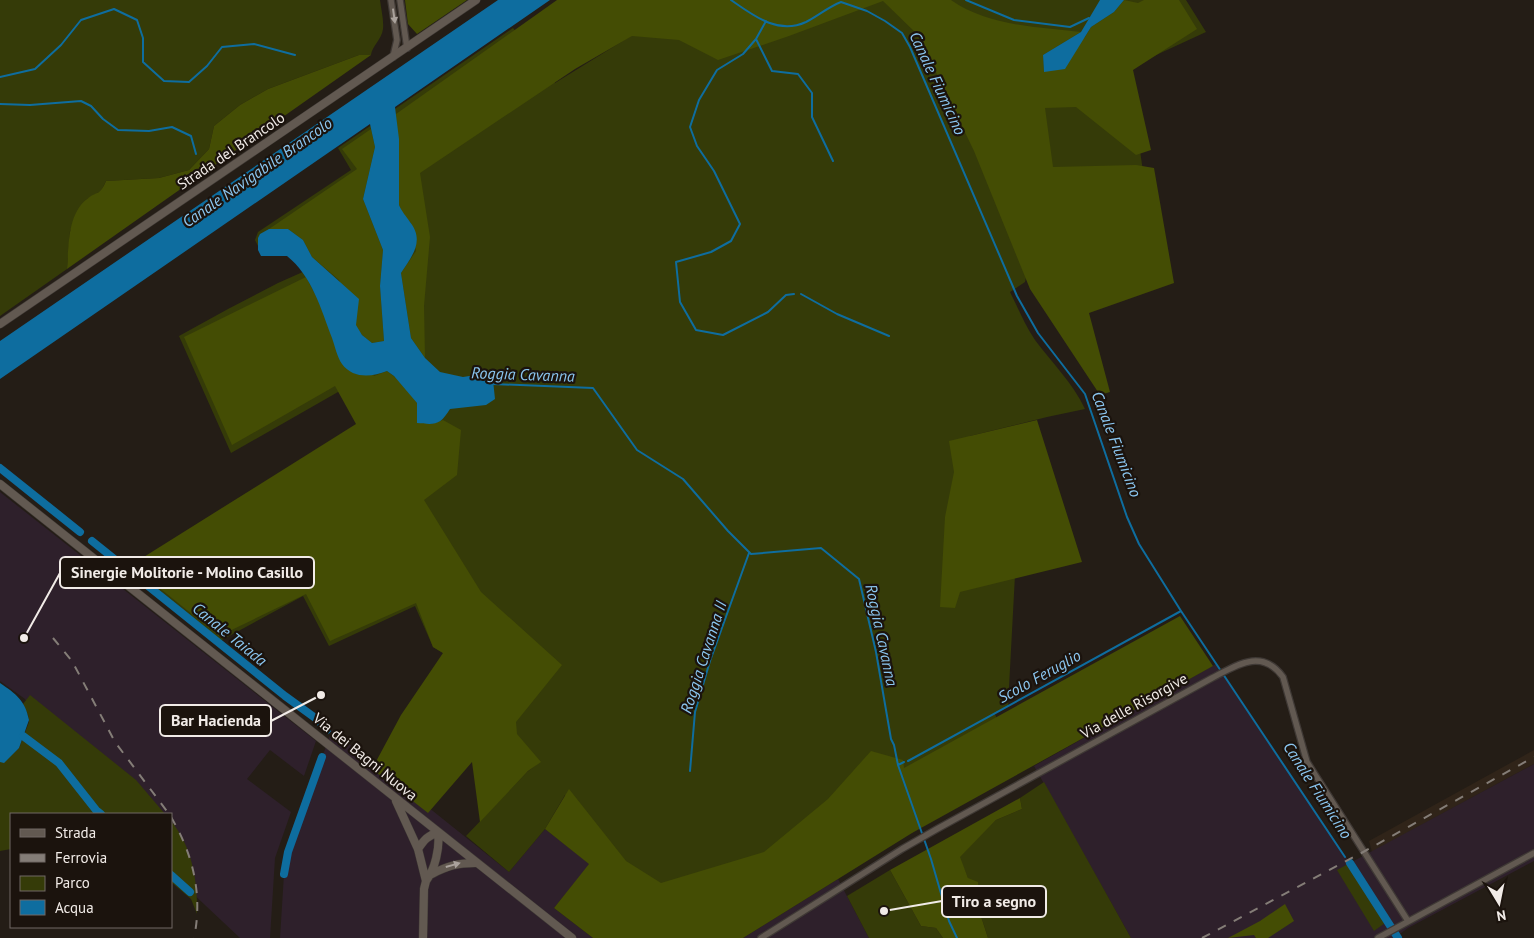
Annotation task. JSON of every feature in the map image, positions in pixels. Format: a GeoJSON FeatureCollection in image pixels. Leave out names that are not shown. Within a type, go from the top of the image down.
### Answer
{"type":"FeatureCollection","features":[{"type":"Feature","properties":{"kind":"street"},"geometry":{"type":"LineString","coordinates":[[391,0],[397,40],[396,55]]}},
{"type":"Feature","properties":{"kind":"street"},"geometry":{"type":"LineString","coordinates":[[400,0],[407,48]]}},
{"type":"Feature","properties":{"kind":"street","name":"Strada del Brancolo"},"geometry":{"type":"LineString","coordinates":[[0,324],[476,0]]}},
{"type":"Feature","properties":{"kind":"street"},"geometry":{"type":"LineString","coordinates":[[405,36],[410,40],[416,41]]}},
{"type":"Feature","properties":{"kind":"street","name":"Via dei Bagni Nuova"},"geometry":{"type":"LineString","coordinates":[[0,484],[572,938]]}},
{"type":"Feature","properties":{"kind":"street","name":"Via delle Risorgive"},"geometry":{"type":"LineString","coordinates":[[761,938],[937,828],[1212,678],[1241,663],[1250,661],[1262,662],[1278,669],[1284,677],[1307,762],[1408,921]]}},
{"type":"Feature","properties":{"kind":"street"},"geometry":{"type":"LineString","coordinates":[[396,799],[418,849],[426,881]]}},
{"type":"Feature","properties":{"kind":"street"},"geometry":{"type":"LineString","coordinates":[[418,849],[425,838],[431,834],[438,833],[439,840],[432,874]]}},
{"type":"Feature","properties":{"kind":"street"},"geometry":{"type":"LineString","coordinates":[[1378,938],[1534,853]]}},
{"type":"Feature","properties":{"kind":"street"},"geometry":{"type":"LineString","coordinates":[[423,938],[424,889],[426,881],[432,874],[449,865],[476,863]]}},
{"type":"Feature","properties":{"kind":"shaded area"},"geometry":{"type":"Polygon","coordinates":[[[0,492],[316,741],[304,776],[270,750],[247,779],[291,812],[275,858],[270,938],[240,938],[172,874],[172,813],[108,813],[97,803],[25,699],[0,681],[0,492]]]}},
{"type":"Feature","properties":{"kind":"shaded area"},"geometry":{"type":"Polygon","coordinates":[[[1216,664],[1350,863],[1534,764],[1534,861],[1408,928],[1397,936],[1398,938],[1131,938],[1034,766],[1216,664]]]}},
{"type":"Feature","properties":{"kind":"shaded area"},"geometry":{"type":"Polygon","coordinates":[[[332,730],[509,872],[545,829],[590,864],[554,908],[593,938],[280,938],[284,874],[288,852],[332,730]]]}},
{"type":"Feature","properties":{"kind":"shaded area"},"geometry":{"type":"Polygon","coordinates":[[[1534,750],[1534,764],[1372,852],[1369,841],[1534,750]]]}},
{"type":"Feature","properties":{"kind":"shaded area"},"geometry":{"type":"Polygon","coordinates":[[[838,879],[869,938],[743,938],[838,879]]]}},
{"type":"Feature","properties":{"kind":"green space"},"geometry":{"type":"Polygon","coordinates":[[[0,0],[380,0],[383,29],[371,55],[359,55],[268,89],[240,105],[214,126],[209,149],[189,170],[159,178],[106,181],[101,191],[87,199],[70,231],[67,269],[0,316],[0,0]]]}},
{"type":"Feature","properties":{"kind":"green space"},"geometry":{"type":"Polygon","coordinates":[[[405,0],[467,0],[417,34],[408,24],[405,0]]]}},
{"type":"Feature","properties":{"kind":"green space"},"geometry":{"type":"Polygon","coordinates":[[[557,0],[951,0],[965,9],[1013,24],[1081,32],[1043,55],[1044,72],[1085,37],[1091,27],[1114,12],[1124,0],[1138,3],[1144,0],[1179,0],[1197,29],[1133,70],[1151,150],[1136,155],[1076,107],[1045,108],[1053,167],[1136,165],[1154,168],[1174,283],[1089,313],[1110,392],[1100,395],[1030,289],[974,151],[918,35],[883,1],[718,60],[679,40],[632,36],[575,69],[420,173],[430,237],[424,306],[425,358],[411,338],[401,273],[416,251],[411,223],[402,213],[399,205],[396,114],[557,0]]]}},
{"type":"Feature","properties":{"kind":"green space"},"geometry":{"type":"Polygon","coordinates":[[[689,0],[1186,0],[1206,32],[1128,68],[1145,185],[1045,187],[1025,282],[1010,292],[1035,340],[1068,382],[1085,409],[970,436],[1015,575],[1008,706],[995,714],[997,719],[679,927],[565,795],[545,829],[509,872],[466,836],[536,765],[443,653],[433,647],[415,606],[329,646],[303,596],[220,641],[137,575],[365,431],[346,385],[338,392],[231,453],[179,336],[278,283],[305,271],[297,256],[258,246],[255,240],[258,232],[351,170],[338,148],[513,28],[555,83],[689,0]]]}},
{"type":"Feature","properties":{"kind":"green space"},"geometry":{"type":"Polygon","coordinates":[[[359,55],[371,55],[67,269],[72,222],[80,206],[100,191],[106,181],[159,178],[189,170],[209,149],[214,126],[240,105],[268,89],[359,55]]]}},
{"type":"Feature","properties":{"kind":"green space"},"geometry":{"type":"Polygon","coordinates":[[[371,129],[375,147],[363,199],[383,250],[380,286],[384,341],[372,343],[362,335],[355,325],[339,280],[312,257],[303,240],[288,229],[269,229],[357,169],[342,149],[371,129]]]}},
{"type":"Feature","properties":{"kind":"green space"},"geometry":{"type":"Polygon","coordinates":[[[306,277],[316,296],[374,376],[387,371],[406,389],[431,424],[443,420],[461,430],[457,475],[424,500],[481,592],[562,665],[516,722],[517,734],[541,762],[528,771],[480,822],[472,762],[428,813],[372,769],[401,715],[443,653],[433,647],[416,603],[330,641],[306,594],[219,636],[131,565],[356,424],[335,386],[232,445],[184,337],[306,277]]]}},
{"type":"Feature","properties":{"kind":"green space"},"geometry":{"type":"Polygon","coordinates":[[[1037,420],[1082,562],[960,592],[955,608],[940,607],[945,517],[954,472],[949,441],[1037,420]]]}},
{"type":"Feature","properties":{"kind":"green space"},"geometry":{"type":"Polygon","coordinates":[[[1180,616],[1213,666],[912,833],[743,938],[593,938],[554,908],[589,864],[545,829],[569,789],[626,861],[661,883],[764,852],[828,799],[871,751],[903,760],[904,768],[1180,616]]]}},
{"type":"Feature","properties":{"kind":"green space"},"geometry":{"type":"Polygon","coordinates":[[[30,695],[136,780],[164,813],[10,813],[10,849],[0,851],[0,762],[4,762],[19,748],[29,722],[23,704],[30,695]]]}},
{"type":"Feature","properties":{"kind":"green space"},"geometry":{"type":"Polygon","coordinates":[[[1044,782],[1131,938],[988,938],[959,857],[996,820],[1022,809],[1020,798],[1044,782]]]}},
{"type":"Feature","properties":{"kind":"green space"},"geometry":{"type":"Polygon","coordinates":[[[1020,798],[1022,809],[996,820],[960,857],[968,878],[978,882],[979,897],[973,900],[978,907],[988,938],[943,938],[936,928],[921,926],[890,870],[1020,798]]]}},
{"type":"Feature","properties":{"kind":"green space"},"geometry":{"type":"Polygon","coordinates":[[[172,822],[189,853],[195,877],[197,914],[191,899],[172,883],[172,822]]]}},
{"type":"Feature","properties":{"kind":"green space"},"geometry":{"type":"Polygon","coordinates":[[[1348,864],[1385,923],[1374,931],[1337,870],[1348,864]]]}},
{"type":"Feature","properties":{"kind":"green space"},"geometry":{"type":"Polygon","coordinates":[[[890,870],[921,926],[936,928],[943,938],[869,938],[847,896],[890,870]]]}},
{"type":"Feature","properties":{"kind":"green space"},"geometry":{"type":"Polygon","coordinates":[[[1285,904],[1294,921],[1268,938],[1256,938],[1254,935],[1228,938],[1260,921],[1285,904]]]}},
{"type":"Feature","properties":{"kind":"water","name":"Canale Navigabile Brancolo"},"geometry":{"type":"Polygon","coordinates":[[[498,0],[550,0],[395,107],[399,139],[399,205],[414,229],[417,242],[413,254],[401,273],[411,338],[425,358],[440,372],[463,377],[482,374],[493,380],[495,399],[486,405],[450,409],[437,423],[417,423],[417,403],[394,376],[387,371],[375,375],[357,374],[346,369],[342,364],[315,294],[296,264],[287,256],[261,256],[258,250],[260,234],[269,229],[288,229],[303,240],[312,257],[359,299],[356,325],[362,335],[372,343],[384,341],[380,286],[383,250],[363,199],[375,147],[370,124],[0,379],[0,341],[498,0]]]}},
{"type":"Feature","properties":{"kind":"water"},"geometry":{"type":"Polygon","coordinates":[[[1100,0],[1124,0],[1114,12],[1091,27],[1065,69],[1044,72],[1043,55],[1081,32],[1100,0]]]}},
{"type":"Feature","properties":{"kind":"water"},"geometry":{"type":"Polygon","coordinates":[[[0,683],[19,698],[25,707],[29,720],[19,748],[4,763],[0,762],[0,683]]]}},
{"type":"Feature","properties":{"kind":"waterway","name":"Canale Fiumicino"},"geometry":{"type":"LineString","coordinates":[[731,0],[767,22],[786,26],[806,22],[841,2],[867,11],[902,33],[910,47],[1017,296],[1038,333],[1085,394],[1127,517],[1139,544],[1181,611],[1345,857]]}},
{"type":"Feature","properties":{"kind":"waterway"},"geometry":{"type":"LineString","coordinates":[[966,0],[1014,20],[1070,27],[1089,18]]}},
{"type":"Feature","properties":{"kind":"waterway"},"geometry":{"type":"LineString","coordinates":[[0,77],[35,69],[61,45],[81,20],[114,9],[137,20],[143,38],[143,62],[164,81],[189,82],[207,66],[222,47],[254,44],[295,55]]}},
{"type":"Feature","properties":{"kind":"waterway"},"geometry":{"type":"LineString","coordinates":[[766,21],[756,39],[743,54],[717,70],[699,100],[690,127],[697,146],[714,171],[740,224],[731,241],[711,252],[676,262],[680,302],[696,330],[723,335],[768,312],[786,295],[794,294]]}},
{"type":"Feature","properties":{"kind":"waterway"},"geometry":{"type":"LineString","coordinates":[[756,39],[772,71],[798,74],[812,93],[812,117],[833,161]]}},
{"type":"Feature","properties":{"kind":"waterway","name":"Roggia Cavanna"},"geometry":{"type":"LineString","coordinates":[[0,104],[30,105],[81,101],[91,106],[103,119],[118,130],[149,131],[172,127],[191,136],[196,154]]}},
{"type":"Feature","properties":{"kind":"waterway"},"geometry":{"type":"LineString","coordinates":[[801,294],[837,314],[889,336]]}},
{"type":"Feature","properties":{"kind":"waterway","name":"Roggia Cavanna"},"geometry":{"type":"LineString","coordinates":[[493,384],[593,388],[637,450],[683,479],[728,531],[751,554],[821,548],[859,579],[876,652],[891,739],[898,765],[904,762]]}},
{"type":"Feature","properties":{"kind":"waterway","name":"Canale Taiada"},"geometry":{"type":"LineString","coordinates":[[0,468],[80,532]]}},
{"type":"Feature","properties":{"kind":"waterway","name":"Canale Taiada"},"geometry":{"type":"LineString","coordinates":[[92,541],[285,696],[318,720],[327,730]]}},
{"type":"Feature","properties":{"kind":"waterway","name":"Roggia Cavanna II"},"geometry":{"type":"LineString","coordinates":[[690,771],[695,712],[710,661],[749,553]]}},
{"type":"Feature","properties":{"kind":"waterway","name":"Scolo Feruglio"},"geometry":{"type":"LineString","coordinates":[[908,761],[1181,611]]}},
{"type":"Feature","properties":{"kind":"waterway"},"geometry":{"type":"LineString","coordinates":[[23,736],[59,763],[100,813]]}},
{"type":"Feature","properties":{"kind":"waterway","name":"Canale Taiada"},"geometry":{"type":"LineString","coordinates":[[284,874],[288,852],[322,757]]}},
{"type":"Feature","properties":{"kind":"waterway"},"geometry":{"type":"LineString","coordinates":[[898,765],[931,859],[949,921],[957,938]]}},
{"type":"Feature","properties":{"kind":"waterway","name":"Canale Fiumicino"},"geometry":{"type":"LineString","coordinates":[[1350,863],[1398,938]]}},
{"type":"Feature","properties":{"kind":"waterway"},"geometry":{"type":"LineString","coordinates":[[172,876],[190,892]]}},
{"type":"Feature","properties":{"kind":"railway"},"geometry":{"type":"LineString","coordinates":[[53,638],[72,661],[115,742],[168,813]]}},
{"type":"Feature","properties":{"kind":"railway"},"geometry":{"type":"LineString","coordinates":[[1202,938],[1365,851],[1534,757]]}},
{"type":"Feature","properties":{"kind":"railway"},"geometry":{"type":"LineString","coordinates":[[172,819],[185,845],[194,875],[197,906],[194,938]]}},
{"type":"Feature","properties":{"kind":"place","name":"Sinergie Molitorie - Molino Casillo"},"geometry":{"type":"Point","coordinates":[24,638]}},
{"type":"Feature","properties":{"kind":"place","name":"Bar Hacienda"},"geometry":{"type":"Point","coordinates":[321,695]}},
{"type":"Feature","properties":{"kind":"place","name":"Tiro a segno"},"geometry":{"type":"Point","coordinates":[884,911]}}]}
